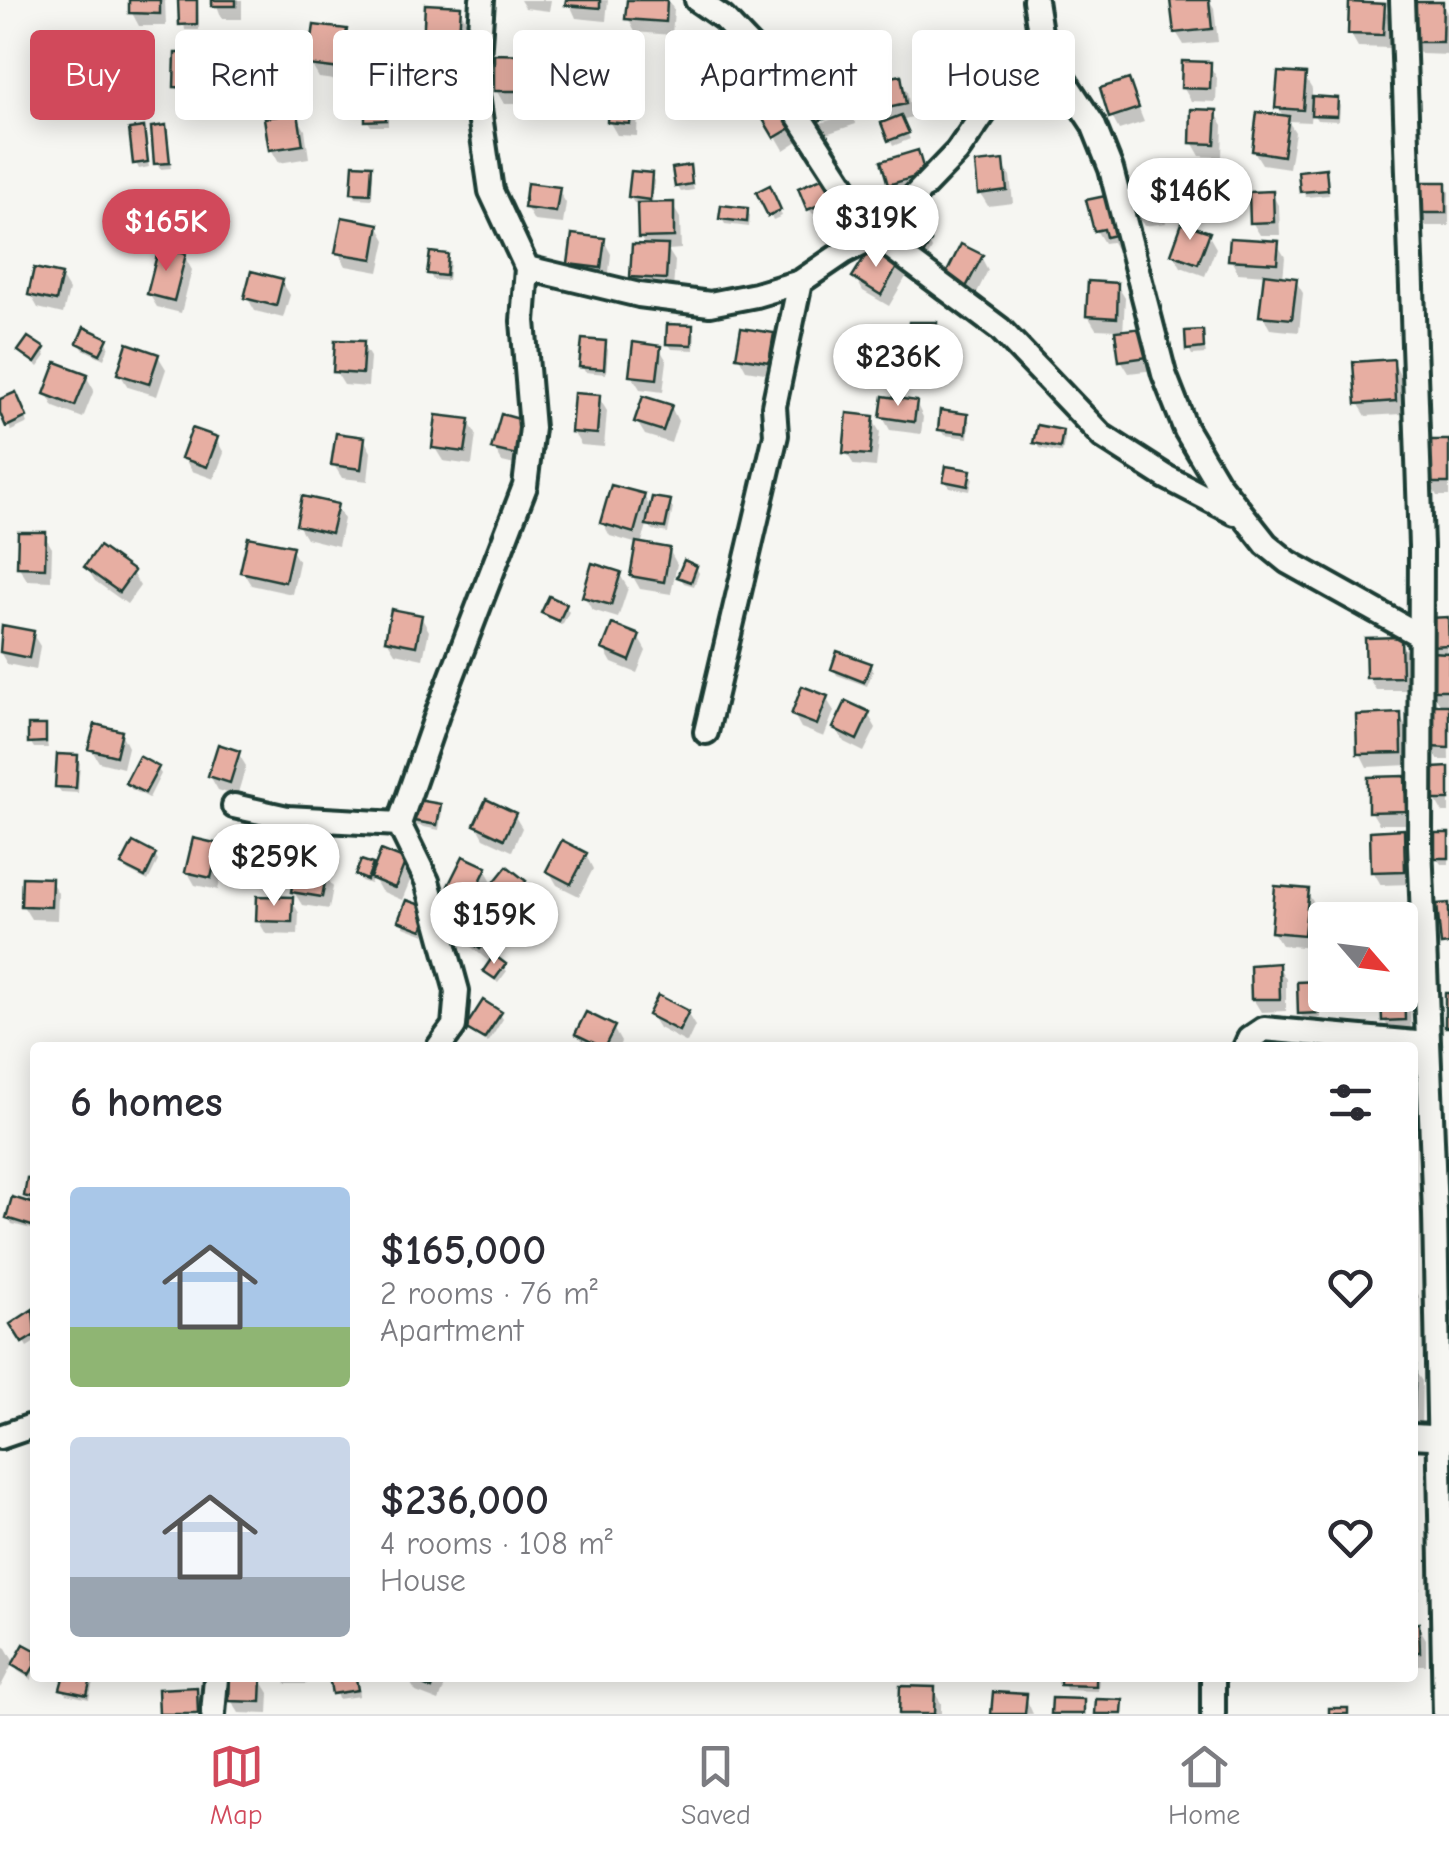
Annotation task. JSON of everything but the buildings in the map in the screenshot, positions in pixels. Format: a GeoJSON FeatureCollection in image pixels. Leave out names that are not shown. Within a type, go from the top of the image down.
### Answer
{"type":"FeatureCollection","features":[{"type":"Feature","properties":{"kind":"street"},"geometry":{"type":"LineString","coordinates":[[442,1042],[454,1026],[457,991],[428,881],[399,824],[525,486],[532,428],[523,321],[527,268],[491,191],[476,88],[482,0]]}},
{"type":"Feature","properties":{"kind":"street"},"geometry":{"type":"LineString","coordinates":[[697,0],[723,18],[762,58],[876,236],[1000,330],[1102,436],[1243,517]]}},
{"type":"Feature","properties":{"kind":"street"},"geometry":{"type":"LineString","coordinates":[[1036,0],[1040,30]]}},
{"type":"Feature","properties":{"kind":"street"},"geometry":{"type":"LineString","coordinates":[[1402,0],[1421,546],[1420,844],[1444,1438],[1444,1714]]}},
{"type":"Feature","properties":{"kind":"street"},"geometry":{"type":"LineString","coordinates":[[1075,96],[1094,124],[1112,169],[1164,374],[1186,430],[1243,517],[1266,544],[1288,562],[1419,636]]}},
{"type":"Feature","properties":{"kind":"street"},"geometry":{"type":"LineString","coordinates":[[527,268],[638,295],[710,304],[800,282],[876,236],[956,152],[978,120]]}},
{"type":"Feature","properties":{"kind":"street"},"geometry":{"type":"LineString","coordinates":[[706,732],[776,435],[774,406],[800,282]]}},
{"type":"Feature","properties":{"kind":"street"},"geometry":{"type":"LineString","coordinates":[[234,806],[287,818],[399,824]]}},
{"type":"Feature","properties":{"kind":"street"},"geometry":{"type":"LineString","coordinates":[[1248,1042],[1264,1030],[1404,1042]]}},
{"type":"Feature","properties":{"kind":"street"},"geometry":{"type":"LineString","coordinates":[[1418,1043],[1427,1044]]}},
{"type":"Feature","properties":{"kind":"street"},"geometry":{"type":"LineString","coordinates":[[0,1437],[30,1427]]}},
{"type":"Feature","properties":{"kind":"street"},"geometry":{"type":"LineString","coordinates":[[1418,1436],[1444,1438]]}},
{"type":"Feature","properties":{"kind":"street"},"geometry":{"type":"LineString","coordinates":[[214,1714],[216,1682]]}},
{"type":"Feature","properties":{"kind":"street"},"geometry":{"type":"LineString","coordinates":[[1213,1682],[1213,1714]]}}]}
